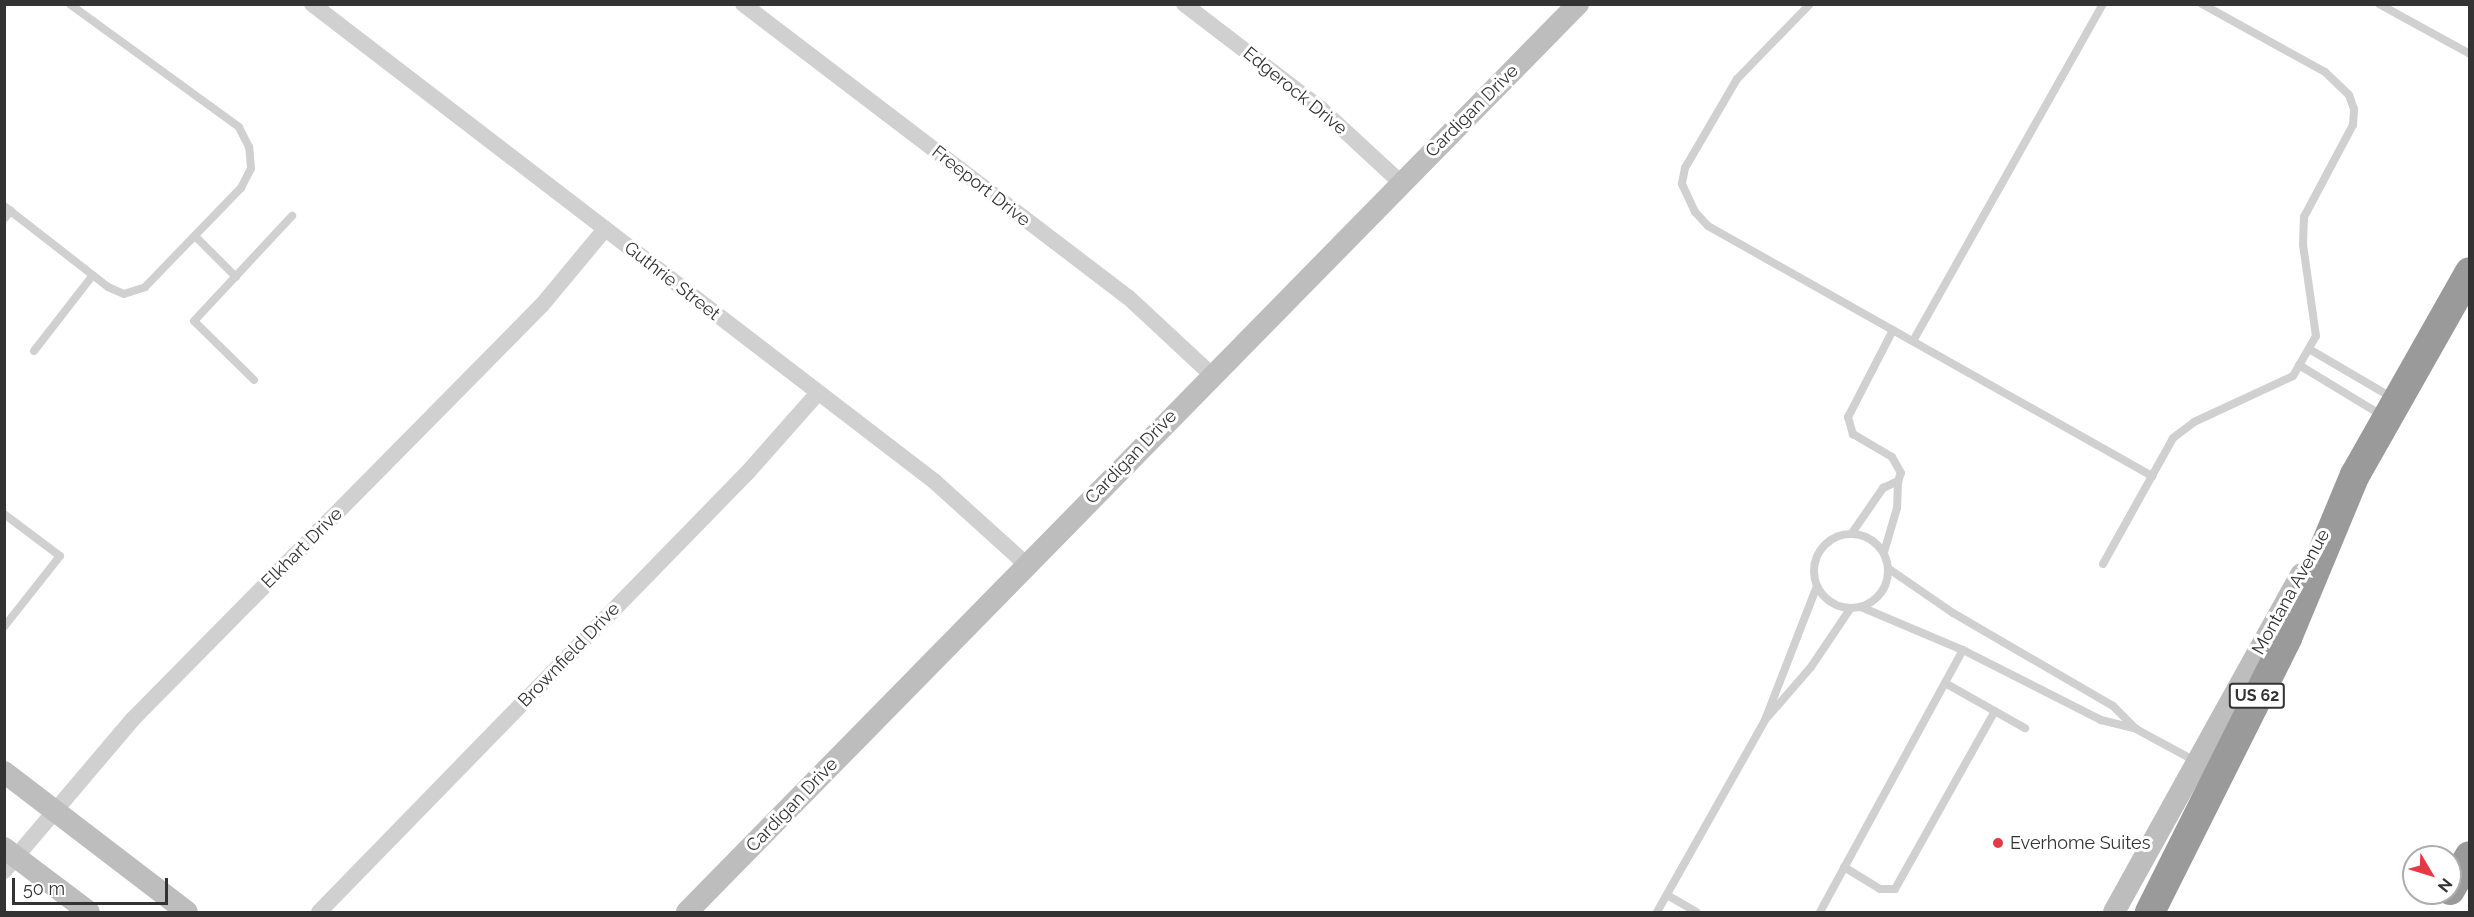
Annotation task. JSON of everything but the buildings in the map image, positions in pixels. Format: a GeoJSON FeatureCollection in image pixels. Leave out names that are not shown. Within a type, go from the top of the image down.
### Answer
{"type":"FeatureCollection","features":[{"type":"Feature","properties":{"kind":"highway","name":"Montana Avenue"},"geometry":{"type":"LineString","coordinates":[[2355,475],[2469,272]]}},
{"type":"Feature","properties":{"kind":"highway","name":"US 62"},"geometry":{"type":"LineString","coordinates":[[2150,912],[2287,638],[2355,475]]}},
{"type":"Feature","properties":{"kind":"street","name":"Guthrie Street"},"geometry":{"type":"LineString","coordinates":[[312,4],[817,394],[934,481],[1026,564]]}},
{"type":"Feature","properties":{"kind":"street","name":"Freeport Drive"},"geometry":{"type":"LineString","coordinates":[[743,4],[1128,297],[1212,375]]}},
{"type":"Feature","properties":{"kind":"street","name":"Cardigan Drive"},"geometry":{"type":"LineString","coordinates":[[687,912],[1578,4]]}},
{"type":"Feature","properties":{"kind":"street","name":"Edgerock Drive"},"geometry":{"type":"LineString","coordinates":[[1196,8],[1320,108],[1401,183]]}},
{"type":"Feature","properties":{"kind":"street","name":"Elkhart Drive"},"geometry":{"type":"LineString","coordinates":[[9,859],[56,812],[132,720],[542,305],[606,230]]}},
{"type":"Feature","properties":{"kind":"street","name":"Brownfield Drive"},"geometry":{"type":"LineString","coordinates":[[319,912],[748,472],[817,394]]}},
{"type":"Feature","properties":{"kind":"street","name":"Montana Avenue"},"geometry":{"type":"LineString","coordinates":[[2114,912],[2355,475]]}},
{"type":"Feature","properties":{"kind":"street"},"geometry":{"type":"LineString","coordinates":[[4,772],[187,912]]}},
{"type":"Feature","properties":{"kind":"street"},"geometry":{"type":"LineString","coordinates":[[9,859],[89,912]]}},
{"type":"Feature","properties":{"kind":"lane"},"geometry":{"type":"LineString","coordinates":[[4,219],[8,208],[93,275],[124,294],[145,287],[241,188],[251,168],[249,147],[239,128],[70,4]]}},
{"type":"Feature","properties":{"kind":"lane"},"geometry":{"type":"LineString","coordinates":[[1810,4],[1731,87],[1685,168],[1682,184],[1695,212],[1708,226],[2152,476]]}},
{"type":"Feature","properties":{"kind":"lane"},"geometry":{"type":"LineString","coordinates":[[1912,341],[2103,4]]}},
{"type":"Feature","properties":{"kind":"lane"},"geometry":{"type":"LineString","coordinates":[[2103,564],[2173,438],[2194,423],[2293,376],[2316,336],[2303,245],[2304,217],[2353,125],[2354,109],[2349,95],[2325,72],[2202,4]]}},
{"type":"Feature","properties":{"kind":"lane"},"geometry":{"type":"LineString","coordinates":[[2379,4],[2469,54]]}},
{"type":"Feature","properties":{"kind":"lane"},"geometry":{"type":"LineString","coordinates":[[254,380],[194,321],[292,216]]}},
{"type":"Feature","properties":{"kind":"lane"},"geometry":{"type":"LineString","coordinates":[[195,236],[236,277]]}},
{"type":"Feature","properties":{"kind":"lane"},"geometry":{"type":"LineString","coordinates":[[34,351],[93,275]]}},
{"type":"Feature","properties":{"kind":"lane"},"geometry":{"type":"LineString","coordinates":[[1817,586],[1832,604],[1850,609],[1861,607],[1884,590],[1889,569],[1884,552],[1897,508],[1898,481],[1901,473],[1892,457],[1859,439],[1848,417],[1893,330]]}},
{"type":"Feature","properties":{"kind":"lane"},"geometry":{"type":"LineString","coordinates":[[2309,349],[2391,409]]}},
{"type":"Feature","properties":{"kind":"lane"},"geometry":{"type":"LineString","coordinates":[[2299,365],[2391,409]]}},
{"type":"Feature","properties":{"kind":"lane"},"geometry":{"type":"LineString","coordinates":[[1852,533],[1883,488],[1898,481]]}},
{"type":"Feature","properties":{"kind":"lane"},"geometry":{"type":"LineString","coordinates":[[4,514],[60,556],[4,627]]}},
{"type":"Feature","properties":{"kind":"lane"},"geometry":{"type":"LineString","coordinates":[[1657,912],[1765,720],[1817,586],[1814,563],[1819,552],[1827,542],[1852,533],[1865,536],[1884,552]]}},
{"type":"Feature","properties":{"kind":"lane"},"geometry":{"type":"LineString","coordinates":[[1889,569],[1953,613],[2113,706],[2136,729]]}},
{"type":"Feature","properties":{"kind":"lane"},"geometry":{"type":"LineString","coordinates":[[1861,607],[1963,650],[2101,720],[2136,729],[2198,763]]}},
{"type":"Feature","properties":{"kind":"lane"},"geometry":{"type":"LineString","coordinates":[[1765,720],[1811,667],[1850,609]]}},
{"type":"Feature","properties":{"kind":"lane"},"geometry":{"type":"LineString","coordinates":[[1820,912],[1963,650]]}},
{"type":"Feature","properties":{"kind":"lane"},"geometry":{"type":"LineString","coordinates":[[1945,683],[2025,728]]}},
{"type":"Feature","properties":{"kind":"lane"},"geometry":{"type":"LineString","coordinates":[[1844,867],[1880,889],[1895,889],[1995,711]]}},
{"type":"Feature","properties":{"kind":"lane"},"geometry":{"type":"LineString","coordinates":[[1667,895],[1696,912]]}},
{"type":"Feature","properties":{"kind":"place","name":"Everhome Suites"},"geometry":{"type":"Point","coordinates":[1998,843]}}]}
